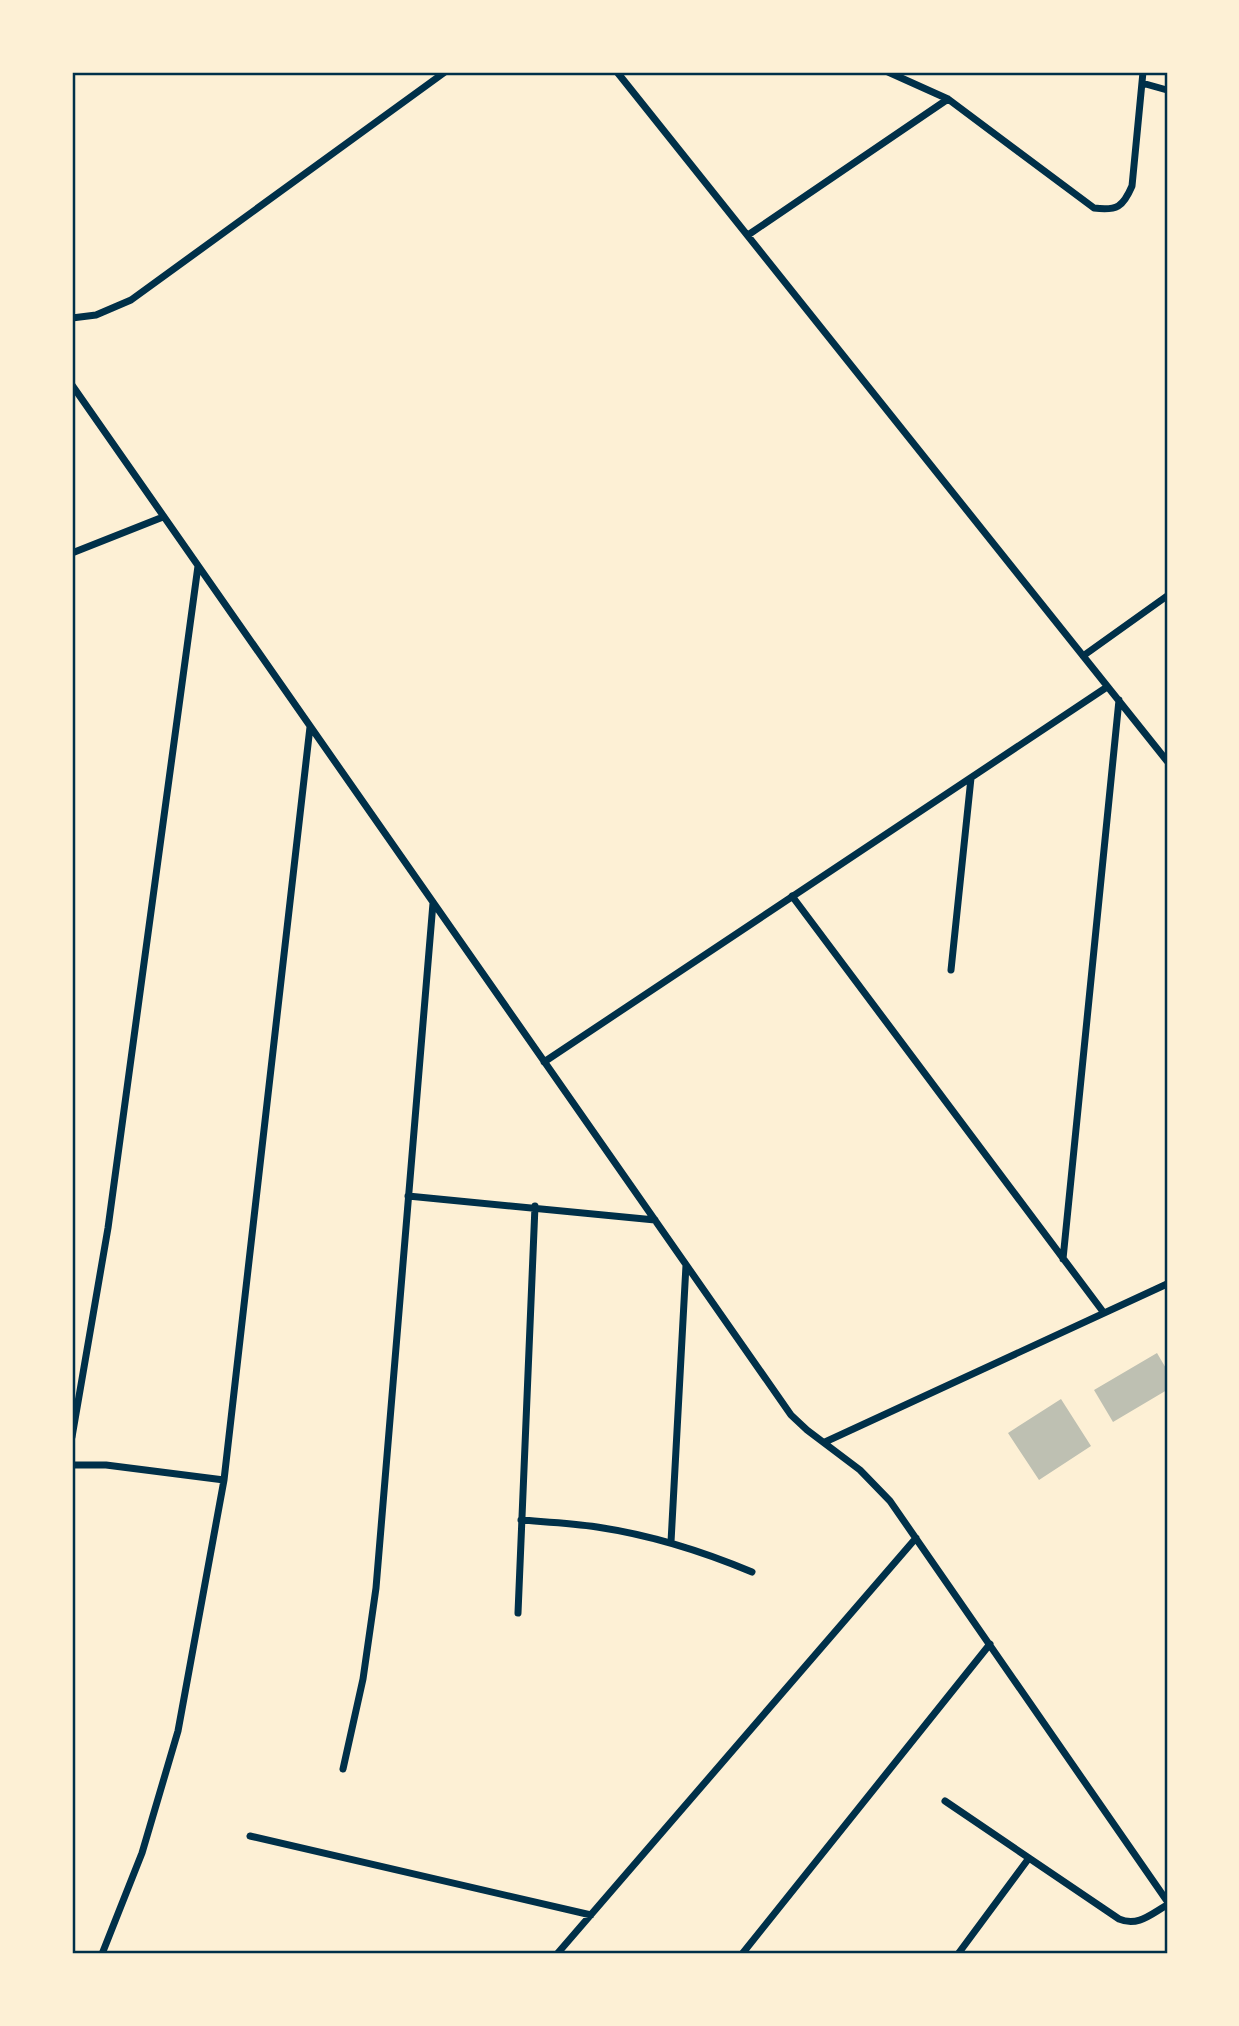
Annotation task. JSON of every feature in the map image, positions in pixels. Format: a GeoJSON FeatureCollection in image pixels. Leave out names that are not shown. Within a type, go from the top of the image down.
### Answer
{"type":"FeatureCollection","features":[{"type":"Feature","properties":{"kind":"street"},"geometry":{"type":"LineString","coordinates":[[72,318],[96,315],[131,300],[445,72]]}},
{"type":"Feature","properties":{"kind":"street"},"geometry":{"type":"LineString","coordinates":[[617,72],[1167,761]]}},
{"type":"Feature","properties":{"kind":"street"},"geometry":{"type":"LineString","coordinates":[[888,72],[948,99],[1094,208],[1110,210],[1125,202],[1132,186],[1143,72]]}},
{"type":"Feature","properties":{"kind":"street"},"geometry":{"type":"LineString","coordinates":[[1142,83],[1167,90]]}},
{"type":"Feature","properties":{"kind":"street"},"geometry":{"type":"LineString","coordinates":[[748,235],[948,99]]}},
{"type":"Feature","properties":{"kind":"street"},"geometry":{"type":"LineString","coordinates":[[72,385],[791,1415],[860,1469],[890,1501],[1167,1903],[1139,1922],[1129,1923],[944,1801]]}},
{"type":"Feature","properties":{"kind":"street"},"geometry":{"type":"LineString","coordinates":[[72,553],[163,517]]}},
{"type":"Feature","properties":{"kind":"street"},"geometry":{"type":"LineString","coordinates":[[72,1437],[108,1228],[198,566]]}},
{"type":"Feature","properties":{"kind":"street"},"geometry":{"type":"LineString","coordinates":[[1083,656],[1167,596]]}},
{"type":"Feature","properties":{"kind":"street"},"geometry":{"type":"LineString","coordinates":[[544,1062],[1107,687]]}},
{"type":"Feature","properties":{"kind":"street"},"geometry":{"type":"LineString","coordinates":[[1063,1259],[1119,700]]}},
{"type":"Feature","properties":{"kind":"street"},"geometry":{"type":"LineString","coordinates":[[102,1954],[142,1853],[177,1731],[224,1480],[310,726]]}},
{"type":"Feature","properties":{"kind":"street"},"geometry":{"type":"LineString","coordinates":[[951,970],[971,778]]}},
{"type":"Feature","properties":{"kind":"street"},"geometry":{"type":"LineString","coordinates":[[792,896],[1104,1314]]}},
{"type":"Feature","properties":{"kind":"street"},"geometry":{"type":"LineString","coordinates":[[342,1769],[363,1679],[376,1587],[433,902]]}},
{"type":"Feature","properties":{"kind":"street"},"geometry":{"type":"LineString","coordinates":[[408,1196],[535,1206],[655,1220]]}},
{"type":"Feature","properties":{"kind":"street"},"geometry":{"type":"LineString","coordinates":[[517,1613],[535,1206]]}},
{"type":"Feature","properties":{"kind":"street"},"geometry":{"type":"LineString","coordinates":[[671,1542],[686,1264]]}},
{"type":"Feature","properties":{"kind":"street"},"geometry":{"type":"LineString","coordinates":[[825,1442],[1167,1284]]}},
{"type":"Feature","properties":{"kind":"street"},"geometry":{"type":"LineString","coordinates":[[72,1465],[106,1465],[224,1480]]}},
{"type":"Feature","properties":{"kind":"street"},"geometry":{"type":"LineString","coordinates":[[521,1520],[597,1527],[671,1542],[752,1572]]}},
{"type":"Feature","properties":{"kind":"street"},"geometry":{"type":"LineString","coordinates":[[557,1954],[916,1538]]}},
{"type":"Feature","properties":{"kind":"street"},"geometry":{"type":"LineString","coordinates":[[742,1954],[990,1644]]}},
{"type":"Feature","properties":{"kind":"street"},"geometry":{"type":"LineString","coordinates":[[250,1836],[591,1914]]}},
{"type":"Feature","properties":{"kind":"street"},"geometry":{"type":"LineString","coordinates":[[958,1954],[1029,1858]]}},
{"type":"Feature","properties":{"kind":"building"},"geometry":{"type":"Polygon","coordinates":[[[1157,1353],[1167,1370],[1167,1390],[1113,1422],[1094,1390],[1157,1353]]]}},
{"type":"Feature","properties":{"kind":"building"},"geometry":{"type":"Polygon","coordinates":[[[1061,1399],[1091,1446],[1039,1480],[1008,1433],[1061,1399]]]}}]}
